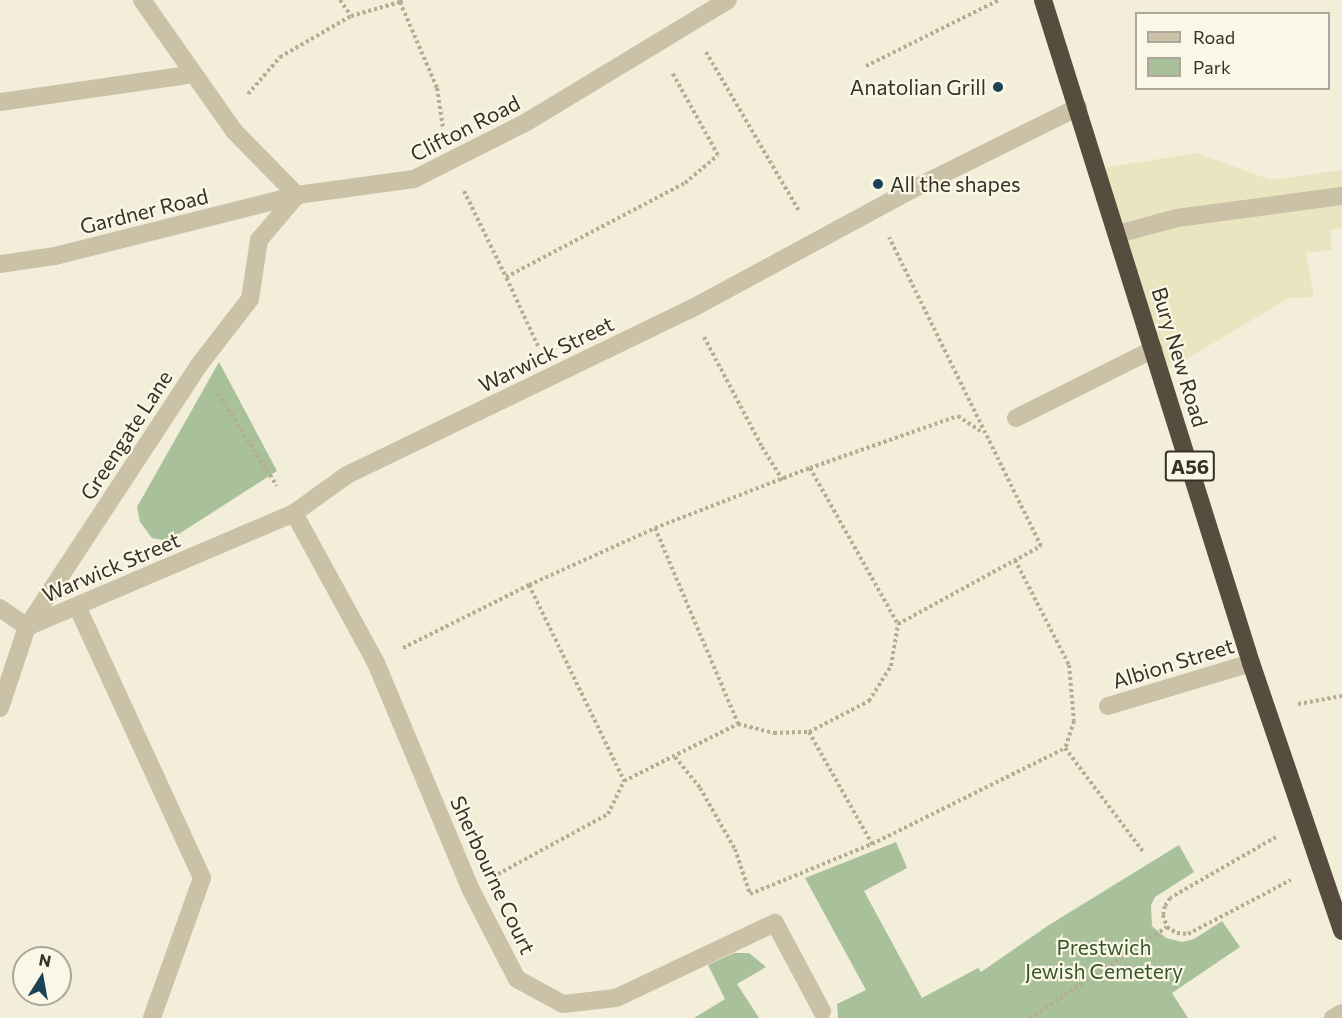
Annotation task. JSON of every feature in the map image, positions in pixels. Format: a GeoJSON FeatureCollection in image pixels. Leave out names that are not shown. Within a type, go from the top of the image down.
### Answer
{"type":"FeatureCollection","features":[{"type":"Feature","properties":{"kind":"highway","name":"Bury New Road"},"geometry":{"type":"LineString","coordinates":[[1043,0],[1251,663],[1342,931]]}},
{"type":"Feature","properties":{"kind":"street"},"geometry":{"type":"LineString","coordinates":[[142,0],[225,119],[297,195]]}},
{"type":"Feature","properties":{"kind":"street","name":"Clifton Road"},"geometry":{"type":"LineString","coordinates":[[297,195],[414,179],[525,123],[728,0]]}},
{"type":"Feature","properties":{"kind":"street"},"geometry":{"type":"LineString","coordinates":[[0,102],[194,74]]}},
{"type":"Feature","properties":{"kind":"street","name":"Warwick Street"},"geometry":{"type":"LineString","coordinates":[[27,627],[294,513],[347,476],[689,310],[915,188],[1078,107]]}},
{"type":"Feature","properties":{"kind":"street","name":"Gardner Road"},"geometry":{"type":"LineString","coordinates":[[0,264],[55,256],[297,195]]}},
{"type":"Feature","properties":{"kind":"street","name":"Greengate Lane"},"geometry":{"type":"LineString","coordinates":[[0,708],[27,627],[199,365],[250,299],[259,240],[297,195]]}},
{"type":"Feature","properties":{"kind":"street"},"geometry":{"type":"LineString","coordinates":[[1118,234],[1177,218],[1342,196]]}},
{"type":"Feature","properties":{"kind":"street"},"geometry":{"type":"LineString","coordinates":[[1016,418],[1154,349]]}},
{"type":"Feature","properties":{"kind":"street","name":"Sherbourne Court"},"geometry":{"type":"LineString","coordinates":[[294,513],[376,663],[471,890],[517,979],[563,1004],[616,998],[775,923],[822,1015]]}},
{"type":"Feature","properties":{"kind":"street"},"geometry":{"type":"LineString","coordinates":[[77,606],[202,878],[152,1018]]}},
{"type":"Feature","properties":{"kind":"street"},"geometry":{"type":"LineString","coordinates":[[0,608],[27,627]]}},
{"type":"Feature","properties":{"kind":"street","name":"Albion Street"},"geometry":{"type":"LineString","coordinates":[[1108,706],[1251,663]]}},
{"type":"Feature","properties":{"kind":"street"},"geometry":{"type":"LineString","coordinates":[[1333,1018],[1342,1013]]}},
{"type":"Feature","properties":{"kind":"path"},"geometry":{"type":"LineString","coordinates":[[340,0],[351,16]]}},
{"type":"Feature","properties":{"kind":"path"},"geometry":{"type":"LineString","coordinates":[[866,66],[999,0]]}},
{"type":"Feature","properties":{"kind":"path"},"geometry":{"type":"LineString","coordinates":[[225,119],[280,57],[351,16],[400,2]]}},
{"type":"Feature","properties":{"kind":"path"},"geometry":{"type":"LineString","coordinates":[[689,22],[816,241]]}},
{"type":"Feature","properties":{"kind":"path"},"geometry":{"type":"LineString","coordinates":[[552,376],[506,277],[685,183],[718,155],[656,42]]}},
{"type":"Feature","properties":{"kind":"path"},"geometry":{"type":"LineString","coordinates":[[875,210],[1041,546],[898,624]]}},
{"type":"Feature","properties":{"kind":"path"},"geometry":{"type":"LineString","coordinates":[[689,310],[762,447],[783,480]]}},
{"type":"Feature","properties":{"kind":"path"},"geometry":{"type":"LineString","coordinates":[[199,365],[294,513]]}},
{"type":"Feature","properties":{"kind":"path"},"geometry":{"type":"LineString","coordinates":[[376,663],[529,585],[655,528],[810,468],[958,416],[984,434]]}},
{"type":"Feature","properties":{"kind":"path"},"geometry":{"type":"LineString","coordinates":[[471,890],[608,814],[624,781],[738,724],[774,733],[809,732],[870,701],[891,666],[898,624],[810,468]]}},
{"type":"Feature","properties":{"kind":"path"},"geometry":{"type":"LineString","coordinates":[[655,528],[738,724]]}},
{"type":"Feature","properties":{"kind":"path"},"geometry":{"type":"LineString","coordinates":[[675,757],[700,788],[735,849],[750,894],[872,844],[1065,748],[1074,721],[1069,665],[1015,560]]}},
{"type":"Feature","properties":{"kind":"path"},"geometry":{"type":"LineString","coordinates":[[529,585],[624,781]]}},
{"type":"Feature","properties":{"kind":"path"},"geometry":{"type":"LineString","coordinates":[[1267,710],[1342,696]]}},
{"type":"Feature","properties":{"kind":"path"},"geometry":{"type":"LineString","coordinates":[[809,732],[872,844]]}},
{"type":"Feature","properties":{"kind":"path"},"geometry":{"type":"LineString","coordinates":[[1065,748],[1144,853]]}},
{"type":"Feature","properties":{"kind":"path"},"geometry":{"type":"LineString","coordinates":[[1306,821],[1170,898],[1163,915],[1167,927],[1177,933],[1188,934],[1321,864]]}},
{"type":"Feature","properties":{"kind":"path"},"geometry":{"type":"LineString","coordinates":[[1030,1018],[1167,927]]}},
{"type":"Feature","properties":{"kind":"green space"},"geometry":{"type":"Polygon","coordinates":[[[219,362],[277,471],[168,541],[152,538],[140,522],[137,507],[219,362]]]}},
{"type":"Feature","properties":{"kind":"green space","name":"Prestwich Jewish Cemetery"},"geometry":{"type":"Polygon","coordinates":[[[896,842],[907,868],[864,891],[922,998],[978,968],[981,972],[1049,925],[1179,845],[1194,872],[1155,897],[1151,905],[1152,926],[1166,938],[1182,942],[1194,939],[1222,921],[1240,947],[1172,993],[1188,1018],[838,1018],[837,1004],[866,990],[805,878],[896,842]]]}},
{"type":"Feature","properties":{"kind":"green space"},"geometry":{"type":"Polygon","coordinates":[[[734,953],[749,953],[766,967],[737,984],[759,1018],[694,1018],[725,999],[708,965],[734,953]]]}},
{"type":"Feature","properties":{"kind":"shaded area"},"geometry":{"type":"Polygon","coordinates":[[[1196,153],[1271,180],[1342,170],[1342,228],[1330,230],[1332,250],[1306,253],[1314,297],[1289,298],[1161,374],[1097,169],[1196,153]]]}},
{"type":"Feature","properties":{"kind":"place","name":"Anatolian Grill"},"geometry":{"type":"Point","coordinates":[998,87]}},
{"type":"Feature","properties":{"kind":"place","name":"All the shapes"},"geometry":{"type":"Point","coordinates":[878,184]}}]}
